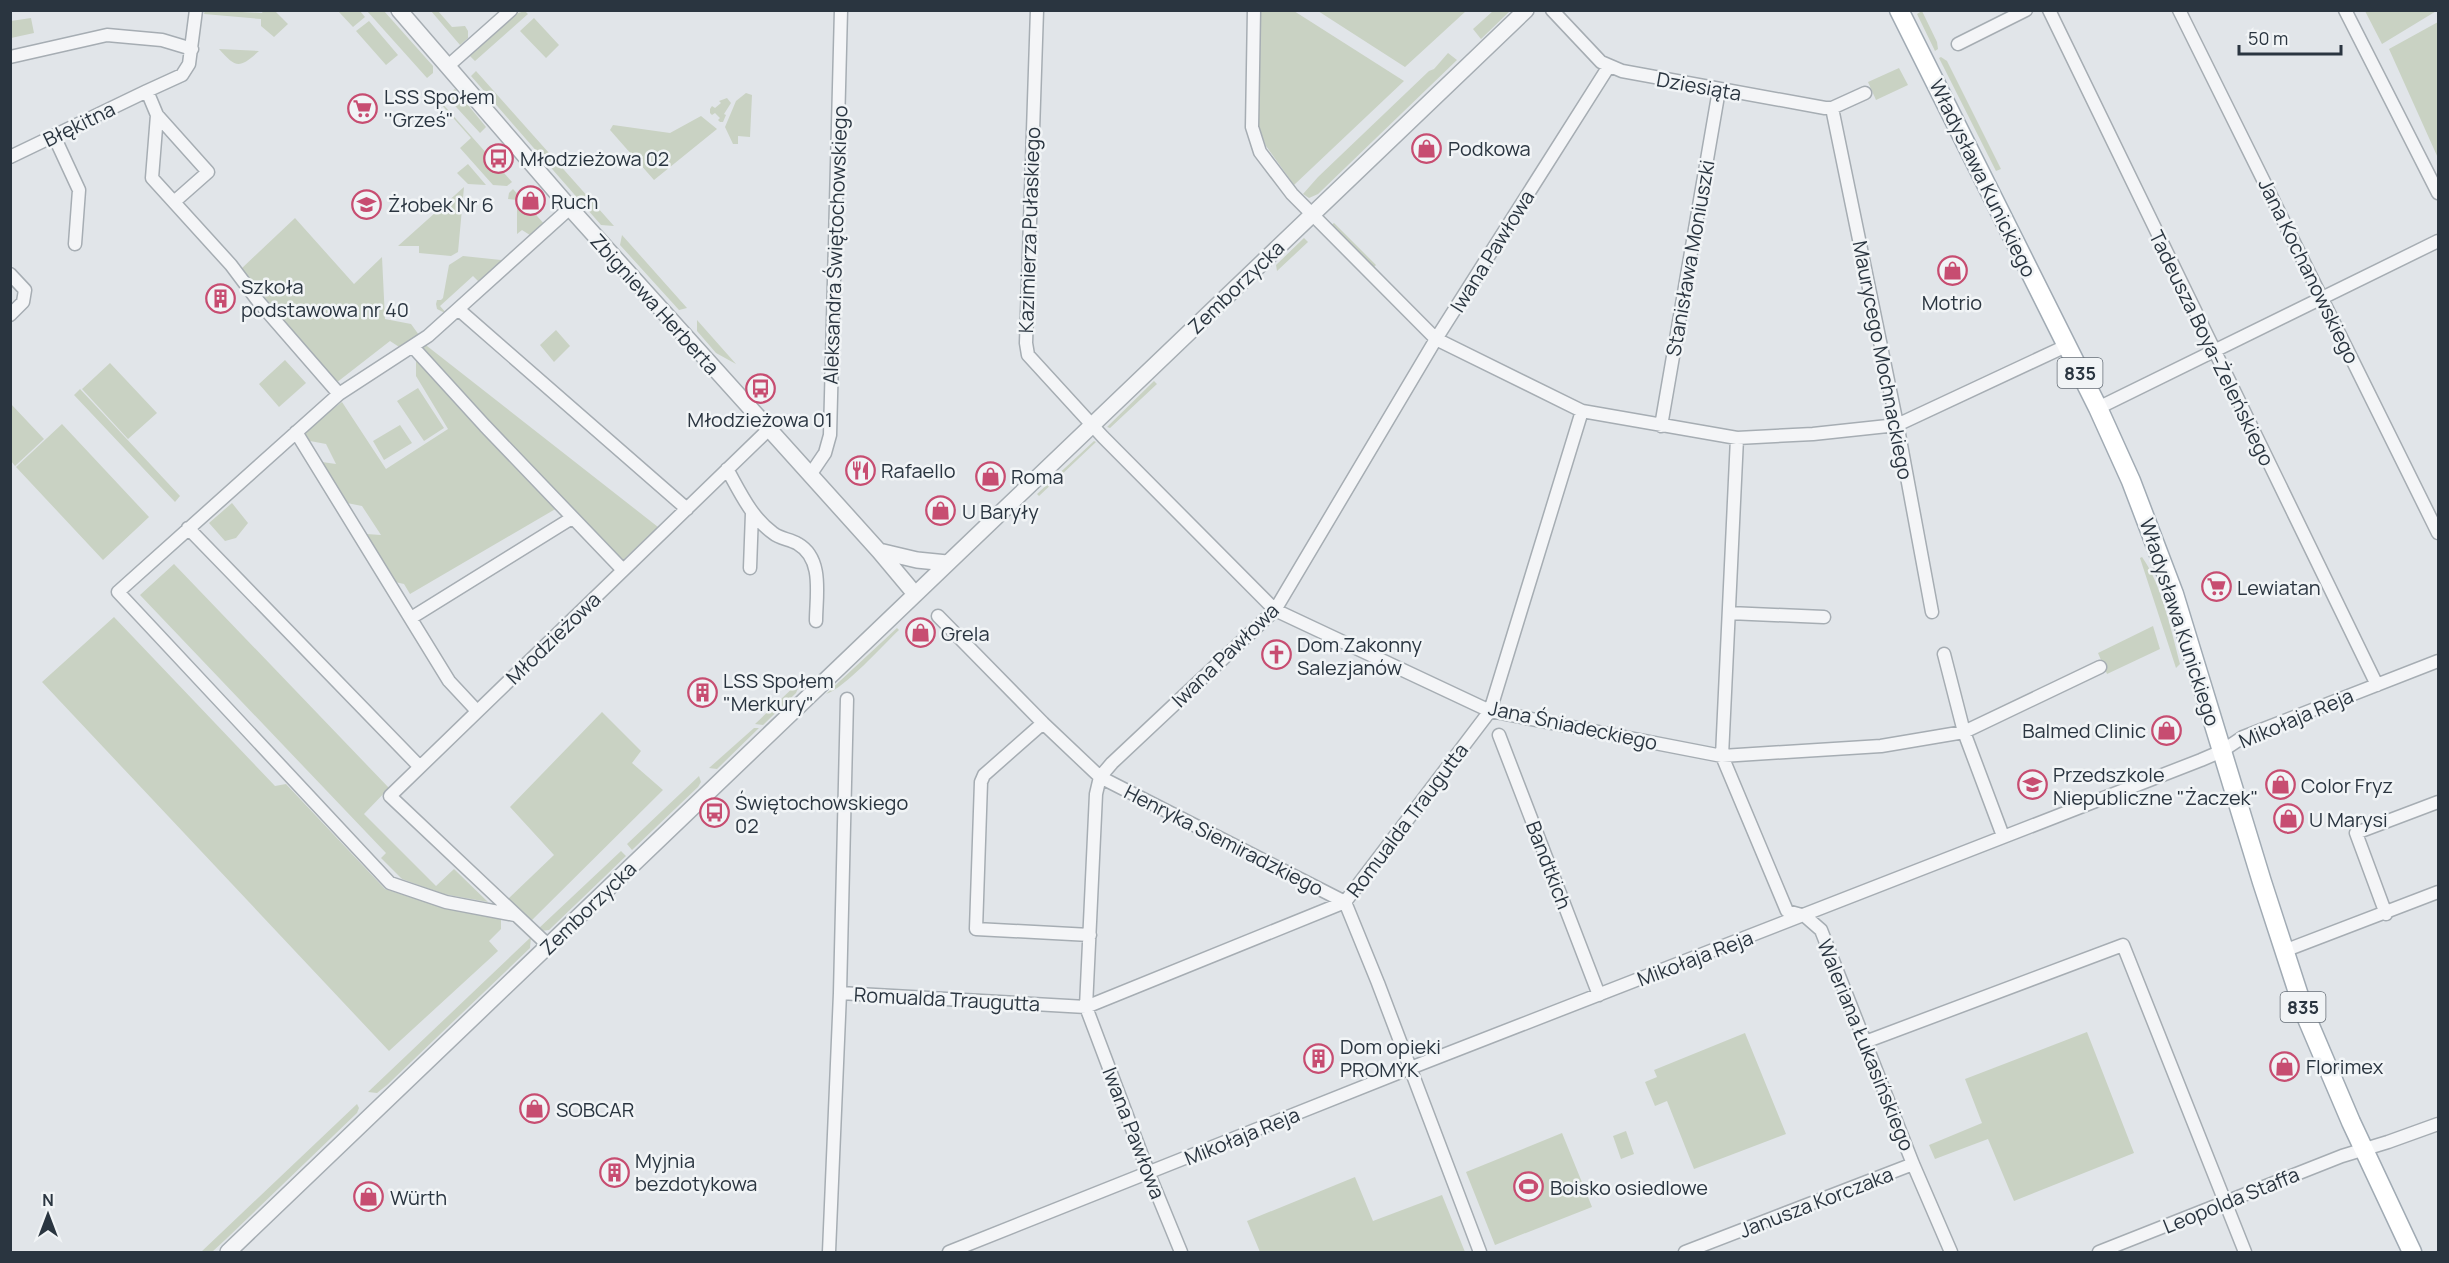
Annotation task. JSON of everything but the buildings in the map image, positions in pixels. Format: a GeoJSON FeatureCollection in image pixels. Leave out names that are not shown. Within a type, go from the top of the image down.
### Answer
{"type":"FeatureCollection","features":[{"type":"Feature","properties":{"kind":"main road","name":"Władysława Kunickiego"},"geometry":{"type":"LineString","coordinates":[[1899,10],[2098,408],[2131,481],[2163,564],[2195,659],[2284,951],[2318,1046],[2412,1252]]}},
{"type":"Feature","properties":{"kind":"street","name":"Błękitna"},"geometry":{"type":"LineString","coordinates":[[10,157],[182,75],[189,64],[196,10]]}},
{"type":"Feature","properties":{"kind":"street","name":"Zbigniewa Herberta"},"geometry":{"type":"LineString","coordinates":[[399,10],[570,208],[879,551],[915,594]]}},
{"type":"Feature","properties":{"kind":"street"},"geometry":{"type":"LineString","coordinates":[[448,66],[511,10]]}},
{"type":"Feature","properties":{"kind":"street","name":"Aleksandra Świętochowskiego"},"geometry":{"type":"LineString","coordinates":[[810,475],[825,453],[830,435],[842,10]]}},
{"type":"Feature","properties":{"kind":"street","name":"Kazimierza Pułaskiego"},"geometry":{"type":"LineString","coordinates":[[1037,10],[1027,349],[1031,361],[1091,424]]}},
{"type":"Feature","properties":{"kind":"street"},"geometry":{"type":"LineString","coordinates":[[1254,10],[1251,110],[1255,140],[1260,152],[1292,194],[1436,339],[1582,411],[1737,438],[1813,434],[1897,425],[2066,346]]}},
{"type":"Feature","properties":{"kind":"street","name":"Zemborzycka"},"geometry":{"type":"LineString","coordinates":[[228,1252],[1526,10]]}},
{"type":"Feature","properties":{"kind":"street","name":"Dziesiąta"},"geometry":{"type":"LineString","coordinates":[[1552,10],[1600,62],[1622,71],[1719,90],[1832,108]]}},
{"type":"Feature","properties":{"kind":"street"},"geometry":{"type":"LineString","coordinates":[[1959,44],[2026,10]]}},
{"type":"Feature","properties":{"kind":"street","name":"Tadeusza Boya-Żeleńskiego"},"geometry":{"type":"LineString","coordinates":[[2049,10],[2214,350],[2217,361],[2376,685]]}},
{"type":"Feature","properties":{"kind":"street","name":"Jana Kochanowskiego"},"geometry":{"type":"LineString","coordinates":[[2179,10],[2439,533]]}},
{"type":"Feature","properties":{"kind":"street"},"geometry":{"type":"LineString","coordinates":[[2345,10],[2439,193]]}},
{"type":"Feature","properties":{"kind":"street"},"geometry":{"type":"LineString","coordinates":[[10,57],[107,35],[162,40],[192,49]]}},
{"type":"Feature","properties":{"kind":"street","name":"Iwana Pawłowa"},"geometry":{"type":"LineString","coordinates":[[1181,1252],[1086,1007],[1096,794],[1100,777],[1112,763],[1275,610],[1436,339],[1609,66]]}},
{"type":"Feature","properties":{"kind":"street","name":"Stanisława Moniuszki"},"geometry":{"type":"LineString","coordinates":[[1661,426],[1719,90]]}},
{"type":"Feature","properties":{"kind":"street"},"geometry":{"type":"LineString","coordinates":[[147,91],[157,116],[208,172],[174,202]]}},
{"type":"Feature","properties":{"kind":"street"},"geometry":{"type":"LineString","coordinates":[[1832,108],[1865,93]]}},
{"type":"Feature","properties":{"kind":"street","name":"Maurycego Mochnackiego"},"geometry":{"type":"LineString","coordinates":[[1832,108],[1897,425],[1932,612]]}},
{"type":"Feature","properties":{"kind":"street"},"geometry":{"type":"LineString","coordinates":[[157,116],[152,178],[235,269],[258,301],[339,394]]}},
{"type":"Feature","properties":{"kind":"street"},"geometry":{"type":"LineString","coordinates":[[54,136],[79,190],[75,243]]}},
{"type":"Feature","properties":{"kind":"street"},"geometry":{"type":"LineString","coordinates":[[515,915],[446,902],[390,883],[118,592],[339,394],[413,347],[570,208]]}},
{"type":"Feature","properties":{"kind":"street"},"geometry":{"type":"LineString","coordinates":[[2098,408],[2439,240]]}},
{"type":"Feature","properties":{"kind":"street"},"geometry":{"type":"LineString","coordinates":[[10,274],[25,290],[23,302],[10,315]]}},
{"type":"Feature","properties":{"kind":"street"},"geometry":{"type":"LineString","coordinates":[[458,309],[687,509]]}},
{"type":"Feature","properties":{"kind":"street"},"geometry":{"type":"LineString","coordinates":[[413,347],[623,570]]}},
{"type":"Feature","properties":{"kind":"street","name":"Romualda Traugutta"},"geometry":{"type":"LineString","coordinates":[[840,993],[1086,1007],[1345,903],[1490,711],[1582,411]]}},
{"type":"Feature","properties":{"kind":"street","name":"Jana Śniadeckiego"},"geometry":{"type":"LineString","coordinates":[[1091,424],[1275,610],[1490,711],[1722,756],[1881,746],[1964,732],[2100,667]]}},
{"type":"Feature","properties":{"kind":"street","name":"Młodzieżowa"},"geometry":{"type":"LineString","coordinates":[[549,946],[535,930],[515,915],[390,796],[768,430]]}},
{"type":"Feature","properties":{"kind":"street"},"geometry":{"type":"LineString","coordinates":[[296,432],[449,681],[477,711]]}},
{"type":"Feature","properties":{"kind":"street","name":"Waleriana Łukasińskiego"},"geometry":{"type":"LineString","coordinates":[[1737,438],[1722,756],[1787,911],[1805,916],[1821,930],[1913,1164],[1951,1252]]}},
{"type":"Feature","properties":{"kind":"street"},"geometry":{"type":"LineString","coordinates":[[728,469],[752,513],[774,534],[798,544],[810,554],[817,571],[816,621]]}},
{"type":"Feature","properties":{"kind":"street"},"geometry":{"type":"LineString","coordinates":[[750,568],[752,513]]}},
{"type":"Feature","properties":{"kind":"street"},"geometry":{"type":"LineString","coordinates":[[411,618],[572,518]]}},
{"type":"Feature","properties":{"kind":"street"},"geometry":{"type":"LineString","coordinates":[[188,528],[419,766]]}},
{"type":"Feature","properties":{"kind":"street"},"geometry":{"type":"LineString","coordinates":[[879,551],[917,560],[947,563]]}},
{"type":"Feature","properties":{"kind":"street"},"geometry":{"type":"LineString","coordinates":[[1729,613],[1824,617]]}},
{"type":"Feature","properties":{"kind":"street","name":"Henryka Siemiradzkiego"},"geometry":{"type":"LineString","coordinates":[[938,616],[1043,723],[1100,777],[1345,903],[1480,1252]]}},
{"type":"Feature","properties":{"kind":"street"},"geometry":{"type":"LineString","coordinates":[[1944,654],[1964,732],[2003,836]]}},
{"type":"Feature","properties":{"kind":"street","name":"Mikołaja Reja"},"geometry":{"type":"LineString","coordinates":[[948,1252],[967,1249],[1410,1068],[1805,916],[2222,751],[2243,737],[2439,661]]}},
{"type":"Feature","properties":{"kind":"street"},"geometry":{"type":"LineString","coordinates":[[829,1252],[840,993],[847,699]]}},
{"type":"Feature","properties":{"kind":"street"},"geometry":{"type":"LineString","coordinates":[[1043,723],[984,775],[981,782],[976,929],[1090,935]]}},
{"type":"Feature","properties":{"kind":"street","name":"Bandtkich"},"geometry":{"type":"LineString","coordinates":[[1499,735],[1599,995]]}},
{"type":"Feature","properties":{"kind":"street"},"geometry":{"type":"LineString","coordinates":[[2386,914],[2356,833],[2439,802]]}},
{"type":"Feature","properties":{"kind":"street"},"geometry":{"type":"LineString","coordinates":[[2284,951],[2439,892]]}},
{"type":"Feature","properties":{"kind":"street"},"geometry":{"type":"LineString","coordinates":[[1865,1042],[2123,945],[2245,1252]]}},
{"type":"Feature","properties":{"kind":"street","name":"Leopolda Staffa"},"geometry":{"type":"LineString","coordinates":[[2099,1252],[2364,1149],[2439,1124]]}},
{"type":"Feature","properties":{"kind":"street","name":"Janusza Korczaka"},"geometry":{"type":"LineString","coordinates":[[1685,1252],[1913,1164]]}},
{"type":"Feature","properties":{"kind":"green space"},"geometry":{"type":"Polygon","coordinates":[[[205,10],[262,13],[263,11],[275,11],[288,24],[274,37],[261,26],[261,19],[204,14],[205,10]]]}},
{"type":"Feature","properties":{"kind":"green space"},"geometry":{"type":"Polygon","coordinates":[[[2365,10],[2438,10],[2382,44],[2365,11],[2365,10]]]}},
{"type":"Feature","properties":{"kind":"green space"},"geometry":{"type":"Polygon","coordinates":[[[338,11],[360,11],[365,17],[353,27],[338,11]]]}},
{"type":"Feature","properties":{"kind":"green space"},"geometry":{"type":"Polygon","coordinates":[[[367,11],[384,11],[433,66],[433,73],[427,78],[367,11]]]}},
{"type":"Feature","properties":{"kind":"green space"},"geometry":{"type":"Polygon","coordinates":[[[431,11],[438,11],[452,27],[465,26],[468,38],[460,45],[431,11]]]}},
{"type":"Feature","properties":{"kind":"green space"},"geometry":{"type":"Polygon","coordinates":[[[525,11],[528,14],[475,61],[470,56],[518,13],[525,11]]]}},
{"type":"Feature","properties":{"kind":"green space"},"geometry":{"type":"Polygon","coordinates":[[[1259,11],[1294,11],[1404,81],[1294,185],[1266,146],[1258,125],[1259,11]]]}},
{"type":"Feature","properties":{"kind":"green space"},"geometry":{"type":"Polygon","coordinates":[[[1318,11],[1466,11],[1405,67],[1318,11]]]}},
{"type":"Feature","properties":{"kind":"green space"},"geometry":{"type":"Polygon","coordinates":[[[1493,11],[1510,11],[1481,39],[1473,29],[1493,11]]]}},
{"type":"Feature","properties":{"kind":"green space"},"geometry":{"type":"Polygon","coordinates":[[[1922,11],[1937,42],[1938,49],[1935,51],[1917,14],[1922,11]]]}},
{"type":"Feature","properties":{"kind":"green space"},"geometry":{"type":"Polygon","coordinates":[[[31,18],[34,33],[11,38],[11,21],[31,18]]]}},
{"type":"Feature","properties":{"kind":"green space"},"geometry":{"type":"Polygon","coordinates":[[[534,18],[559,45],[546,58],[520,31],[534,18]]]}},
{"type":"Feature","properties":{"kind":"green space"},"geometry":{"type":"Polygon","coordinates":[[[369,21],[398,55],[386,65],[356,31],[369,21]]]}},
{"type":"Feature","properties":{"kind":"green space"},"geometry":{"type":"Polygon","coordinates":[[[2438,22],[2438,158],[2389,49],[2438,22]]]}},
{"type":"Feature","properties":{"kind":"green space"},"geometry":{"type":"Polygon","coordinates":[[[219,49],[259,51],[247,61],[238,64],[230,60],[219,49]]]}},
{"type":"Feature","properties":{"kind":"green space"},"geometry":{"type":"Polygon","coordinates":[[[1448,53],[1457,60],[1318,194],[1309,198],[1303,194],[1318,177],[1429,71],[1434,69],[1448,53]]]}},
{"type":"Feature","properties":{"kind":"green space"},"geometry":{"type":"Polygon","coordinates":[[[1939,58],[1947,61],[2001,169],[1996,171],[1939,58]]]}},
{"type":"Feature","properties":{"kind":"green space"},"geometry":{"type":"Polygon","coordinates":[[[1899,68],[1908,85],[1876,100],[1868,82],[1899,68]]]}},
{"type":"Feature","properties":{"kind":"green space"},"geometry":{"type":"Polygon","coordinates":[[[476,71],[614,226],[601,225],[471,76],[476,71]]]}},
{"type":"Feature","properties":{"kind":"green space"},"geometry":{"type":"Polygon","coordinates":[[[455,89],[486,127],[480,133],[446,96],[455,89]]]}},
{"type":"Feature","properties":{"kind":"green space"},"geometry":{"type":"Polygon","coordinates":[[[433,93],[512,182],[507,186],[493,185],[460,148],[471,138],[433,93]]]}},
{"type":"Feature","properties":{"kind":"green space"},"geometry":{"type":"Polygon","coordinates":[[[746,93],[752,95],[750,137],[738,136],[738,144],[733,144],[725,127],[736,101],[746,93]]]}},
{"type":"Feature","properties":{"kind":"green space"},"geometry":{"type":"Polygon","coordinates":[[[727,98],[731,103],[724,114],[726,115],[723,122],[720,122],[718,120],[720,118],[715,113],[712,115],[710,113],[710,109],[712,106],[715,108],[721,103],[719,101],[727,98]]]}},
{"type":"Feature","properties":{"kind":"green space"},"geometry":{"type":"Polygon","coordinates":[[[701,116],[717,129],[654,180],[610,130],[613,125],[670,133],[701,116]]]}},
{"type":"Feature","properties":{"kind":"green space"},"geometry":{"type":"Polygon","coordinates":[[[468,164],[486,185],[468,184],[457,173],[468,164]]]}},
{"type":"Feature","properties":{"kind":"green space"},"geometry":{"type":"Polygon","coordinates":[[[464,187],[458,252],[451,256],[419,253],[419,246],[398,246],[464,187]]]}},
{"type":"Feature","properties":{"kind":"green space"},"geometry":{"type":"Polygon","coordinates":[[[513,189],[546,226],[533,237],[522,230],[517,234],[517,200],[508,199],[513,189]]]}},
{"type":"Feature","properties":{"kind":"green space"},"geometry":{"type":"Polygon","coordinates":[[[295,218],[354,284],[382,257],[385,319],[411,324],[427,346],[658,527],[622,561],[564,504],[410,594],[404,584],[395,582],[366,534],[381,535],[362,506],[347,503],[322,462],[336,464],[326,444],[310,441],[303,431],[342,402],[386,469],[448,429],[416,376],[416,358],[390,341],[336,383],[241,269],[295,218]]]}},
{"type":"Feature","properties":{"kind":"green space"},"geometry":{"type":"Polygon","coordinates":[[[1334,223],[1376,265],[1372,269],[1331,225],[1334,223]]]}},
{"type":"Feature","properties":{"kind":"green space"},"geometry":{"type":"Polygon","coordinates":[[[622,235],[687,308],[679,310],[620,245],[622,235]]]}},
{"type":"Feature","properties":{"kind":"green space"},"geometry":{"type":"Polygon","coordinates":[[[1304,238],[1308,242],[1277,271],[1276,265],[1304,238]]]}},
{"type":"Feature","properties":{"kind":"green space"},"geometry":{"type":"Polygon","coordinates":[[[463,256],[501,260],[502,263],[481,284],[473,276],[440,306],[447,314],[437,309],[437,300],[443,298],[449,265],[463,256]]]}},
{"type":"Feature","properties":{"kind":"green space"},"geometry":{"type":"Polygon","coordinates":[[[697,320],[736,364],[716,353],[697,331],[697,320]]]}},
{"type":"Feature","properties":{"kind":"green space"},"geometry":{"type":"Polygon","coordinates":[[[556,330],[570,346],[554,362],[540,345],[556,330]]]}},
{"type":"Feature","properties":{"kind":"green space"},"geometry":{"type":"Polygon","coordinates":[[[285,360],[306,383],[279,407],[259,384],[285,360]]]}},
{"type":"Feature","properties":{"kind":"green space"},"geometry":{"type":"Polygon","coordinates":[[[110,363],[157,413],[128,439],[82,389],[110,363]]]}},
{"type":"Feature","properties":{"kind":"green space"},"geometry":{"type":"Polygon","coordinates":[[[1154,381],[1157,384],[1110,428],[1107,427],[1154,381]]]}},
{"type":"Feature","properties":{"kind":"green space"},"geometry":{"type":"Polygon","coordinates":[[[418,388],[444,428],[424,441],[397,401],[418,388]]]}},
{"type":"Feature","properties":{"kind":"green space"},"geometry":{"type":"Polygon","coordinates":[[[80,389],[180,496],[175,502],[74,395],[80,389]]]}},
{"type":"Feature","properties":{"kind":"green space"},"geometry":{"type":"Polygon","coordinates":[[[11,404],[44,439],[15,466],[11,461],[11,404]]]}},
{"type":"Feature","properties":{"kind":"green space"},"geometry":{"type":"Polygon","coordinates":[[[62,424],[149,517],[103,560],[16,467],[62,424]]]}},
{"type":"Feature","properties":{"kind":"green space"},"geometry":{"type":"Polygon","coordinates":[[[400,425],[412,443],[384,460],[373,441],[400,425]]]}},
{"type":"Feature","properties":{"kind":"green space"},"geometry":{"type":"Polygon","coordinates":[[[1094,441],[1096,442],[1039,496],[1037,494],[1094,441]]]}},
{"type":"Feature","properties":{"kind":"green space"},"geometry":{"type":"Polygon","coordinates":[[[232,503],[248,523],[236,538],[225,541],[209,523],[232,503]]]}},
{"type":"Feature","properties":{"kind":"green space"},"geometry":{"type":"Polygon","coordinates":[[[2142,557],[2155,580],[2165,609],[2180,664],[2176,668],[2140,558],[2142,557]]]}},
{"type":"Feature","properties":{"kind":"green space"},"geometry":{"type":"Polygon","coordinates":[[[174,564],[389,788],[364,814],[436,886],[454,869],[488,902],[443,894],[402,879],[381,858],[386,853],[140,595],[174,564]]]}},
{"type":"Feature","properties":{"kind":"green space"},"geometry":{"type":"Polygon","coordinates":[[[114,617],[275,786],[286,784],[385,889],[443,908],[501,918],[501,929],[489,941],[498,951],[389,1051],[42,682],[114,617]]]}},
{"type":"Feature","properties":{"kind":"green space"},"geometry":{"type":"Polygon","coordinates":[[[2153,626],[2160,649],[2107,674],[2098,653],[2153,626]]]}},
{"type":"Feature","properties":{"kind":"green space"},"geometry":{"type":"Polygon","coordinates":[[[897,628],[899,630],[853,675],[826,694],[897,628]]]}},
{"type":"Feature","properties":{"kind":"green space"},"geometry":{"type":"Polygon","coordinates":[[[799,682],[796,693],[763,725],[755,724],[799,682]]]}},
{"type":"Feature","properties":{"kind":"green space"},"geometry":{"type":"Polygon","coordinates":[[[602,712],[641,751],[632,763],[663,790],[530,922],[507,900],[554,855],[510,807],[602,712]]]}},
{"type":"Feature","properties":{"kind":"green space"},"geometry":{"type":"Polygon","coordinates":[[[754,728],[759,728],[717,769],[709,768],[754,728]]]}},
{"type":"Feature","properties":{"kind":"green space"},"geometry":{"type":"Polygon","coordinates":[[[699,776],[701,782],[698,787],[632,850],[627,844],[699,776]]]}},
{"type":"Feature","properties":{"kind":"green space"},"geometry":{"type":"Polygon","coordinates":[[[621,851],[626,856],[549,930],[538,929],[621,851]]]}},
{"type":"Feature","properties":{"kind":"green space"},"geometry":{"type":"Polygon","coordinates":[[[531,937],[530,948],[387,1085],[377,1093],[368,1092],[531,937]]]}},
{"type":"Feature","properties":{"kind":"green space"},"geometry":{"type":"Polygon","coordinates":[[[2087,1032],[2134,1153],[2014,1201],[1988,1139],[1935,1159],[1929,1145],[1982,1123],[1965,1079],[2087,1032]]]}},
{"type":"Feature","properties":{"kind":"green space"},"geometry":{"type":"Polygon","coordinates":[[[1745,1033],[1786,1134],[1694,1169],[1667,1101],[1655,1106],[1645,1082],[1657,1077],[1654,1070],[1745,1033]]]}},
{"type":"Feature","properties":{"kind":"green space"},"geometry":{"type":"Polygon","coordinates":[[[357,1104],[359,1108],[357,1113],[225,1240],[212,1252],[201,1252],[357,1104]]]}},
{"type":"Feature","properties":{"kind":"green space"},"geometry":{"type":"Polygon","coordinates":[[[1626,1131],[1634,1154],[1621,1159],[1613,1136],[1626,1131]]]}},
{"type":"Feature","properties":{"kind":"green space"},"geometry":{"type":"Polygon","coordinates":[[[1562,1133],[1592,1207],[1495,1245],[1466,1172],[1562,1133]]]}},
{"type":"Feature","properties":{"kind":"green space"},"geometry":{"type":"Polygon","coordinates":[[[1355,1177],[1373,1221],[1442,1195],[1465,1252],[1260,1252],[1247,1221],[1355,1177]]]}},
{"type":"Feature","properties":{"kind":"place","name":"LSS Społem ''Grześ\""},"geometry":{"type":"Point","coordinates":[363,108]}},
{"type":"Feature","properties":{"kind":"place","name":"Podkowa"},"geometry":{"type":"Point","coordinates":[1427,148]}},
{"type":"Feature","properties":{"kind":"place","name":"Młodzieżowa 02"},"geometry":{"type":"Point","coordinates":[499,158]}},
{"type":"Feature","properties":{"kind":"place","name":"Ruch"},"geometry":{"type":"Point","coordinates":[530,201]}},
{"type":"Feature","properties":{"kind":"place","name":"Żłobek Nr 6"},"geometry":{"type":"Point","coordinates":[367,204]}},
{"type":"Feature","properties":{"kind":"place","name":"Motrio"},"geometry":{"type":"Point","coordinates":[1952,271]}},
{"type":"Feature","properties":{"kind":"place","name":"Szkoła podstawowa nr 40"},"geometry":{"type":"Point","coordinates":[220,298]}},
{"type":"Feature","properties":{"kind":"place","name":"Młodzieżowa 01"},"geometry":{"type":"Point","coordinates":[760,389]}},
{"type":"Feature","properties":{"kind":"place","name":"Rafaello"},"geometry":{"type":"Point","coordinates":[860,470]}},
{"type":"Feature","properties":{"kind":"place","name":"Roma"},"geometry":{"type":"Point","coordinates":[990,476]}},
{"type":"Feature","properties":{"kind":"place","name":"U Baryły"},"geometry":{"type":"Point","coordinates":[941,511]}},
{"type":"Feature","properties":{"kind":"place","name":"Lewiatan"},"geometry":{"type":"Point","coordinates":[2216,587]}},
{"type":"Feature","properties":{"kind":"place","name":"Grela"},"geometry":{"type":"Point","coordinates":[920,633]}},
{"type":"Feature","properties":{"kind":"place","name":"Dom Zakonny Salezjanów"},"geometry":{"type":"Point","coordinates":[1276,655]}},
{"type":"Feature","properties":{"kind":"place","name":"LSS Społem \"Merkury\""},"geometry":{"type":"Point","coordinates":[702,692]}},
{"type":"Feature","properties":{"kind":"place","name":"Balmed Clinic"},"geometry":{"type":"Point","coordinates":[2167,730]}},
{"type":"Feature","properties":{"kind":"place","name":"Przedszkole Niepubliczne \"Żaczek\""},"geometry":{"type":"Point","coordinates":[2032,785]}},
{"type":"Feature","properties":{"kind":"place","name":"Color Fryz"},"geometry":{"type":"Point","coordinates":[2280,785]}},
{"type":"Feature","properties":{"kind":"place","name":"Świętochowskiego 02"},"geometry":{"type":"Point","coordinates":[714,813]}},
{"type":"Feature","properties":{"kind":"place","name":"U Marysi"},"geometry":{"type":"Point","coordinates":[2288,819]}},
{"type":"Feature","properties":{"kind":"place","name":"Dom opieki PROMYK"},"geometry":{"type":"Point","coordinates":[1319,1058]}},
{"type":"Feature","properties":{"kind":"place","name":"Florimex"},"geometry":{"type":"Point","coordinates":[2285,1066]}},
{"type":"Feature","properties":{"kind":"place","name":"SOBCAR"},"geometry":{"type":"Point","coordinates":[535,1109]}},
{"type":"Feature","properties":{"kind":"place","name":"Myjnia bezdotykowa"},"geometry":{"type":"Point","coordinates":[614,1172]}},
{"type":"Feature","properties":{"kind":"place","name":"Boisko osiedlowe"},"geometry":{"type":"Point","coordinates":[1529,1187]}},
{"type":"Feature","properties":{"kind":"place","name":"Würth"},"geometry":{"type":"Point","coordinates":[369,1197]}}]}
